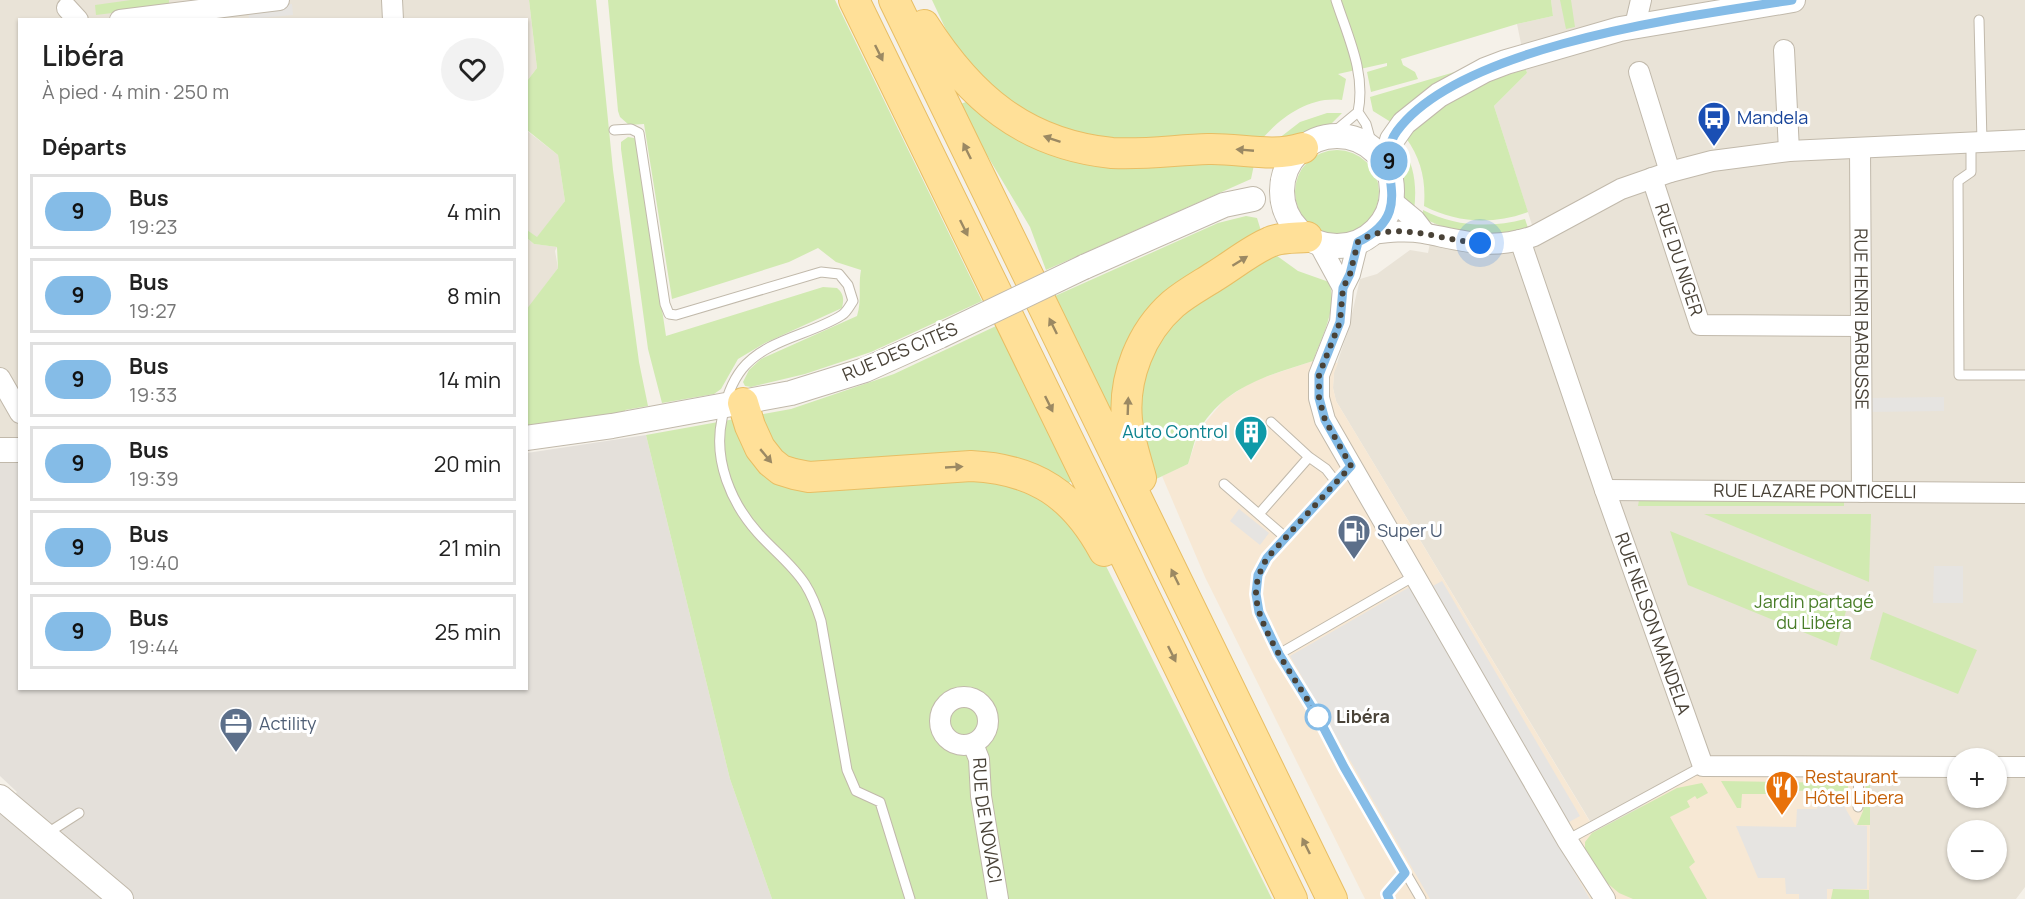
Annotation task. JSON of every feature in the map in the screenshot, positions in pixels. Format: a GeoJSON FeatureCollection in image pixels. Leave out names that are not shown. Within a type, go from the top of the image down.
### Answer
{"type":"FeatureCollection","features":[{"type":"Feature","properties":{"kind":"main road"},"geometry":{"type":"LineString","coordinates":[[854,0],[1292,899]]}},
{"type":"Feature","properties":{"kind":"main road"},"geometry":{"type":"LineString","coordinates":[[894,0],[1332,899]]}},
{"type":"Feature","properties":{"kind":"main road"},"geometry":{"type":"LineString","coordinates":[[911,0],[944,56],[962,78],[1000,112],[1044,136],[1089,149],[1114,153],[1219,149],[1275,153],[1290,152],[1316,142]]}},
{"type":"Feature","properties":{"kind":"main road"},"geometry":{"type":"LineString","coordinates":[[1160,545],[1127,421],[1128,388],[1137,354],[1152,327],[1164,313],[1187,294],[1271,241],[1304,232]]}},
{"type":"Feature","properties":{"kind":"main road"},"geometry":{"type":"LineString","coordinates":[[734,405],[750,426],[760,448],[771,462],[781,470],[794,474],[809,477],[971,466],[992,467],[1031,477],[1055,491],[1075,508],[1101,545],[1124,588],[1150,610]]}},
{"type":"Feature","properties":{"kind":"street"},"geometry":{"type":"LineString","coordinates":[[151,18],[279,0]]}},
{"type":"Feature","properties":{"kind":"street"},"geometry":{"type":"LineString","coordinates":[[392,0],[393,18]]}},
{"type":"Feature","properties":{"kind":"street"},"geometry":{"type":"LineString","coordinates":[[1640,25],[1637,16],[1641,0]]}},
{"type":"Feature","properties":{"kind":"street"},"geometry":{"type":"LineString","coordinates":[[1605,899],[1567,840],[1325,420],[1319,398],[1319,375],[1340,322],[1343,288],[1365,238],[1385,219],[1392,201],[1392,184],[1388,168],[1392,140],[1396,132],[1416,112],[1454,86],[1506,62],[1640,25],[1792,0]]}},
{"type":"Feature","properties":{"kind":"street"},"geometry":{"type":"LineString","coordinates":[[1784,51],[1789,151]]}},
{"type":"Feature","properties":{"kind":"street","name":"RUE DU NIGER"},"geometry":{"type":"LineString","coordinates":[[1639,72],[1661,175],[1700,325],[1861,326]]}},
{"type":"Feature","properties":{"kind":"street"},"geometry":{"type":"LineString","coordinates":[[1343,288],[1283,197],[1284,177],[1288,166],[1316,142],[1352,138],[1373,149],[1388,168]]}},
{"type":"Feature","properties":{"kind":"street"},"geometry":{"type":"LineString","coordinates":[[1253,199],[1258,206],[1304,232],[1338,246],[1399,231],[1425,233],[1450,240],[1497,244],[1534,236],[1621,189],[1712,160],[1789,151],[2025,140]]}},
{"type":"Feature","properties":{"kind":"street","name":"RUE HENRI BARBUSSE"},"geometry":{"type":"LineString","coordinates":[[1860,148],[1862,492]]}},
{"type":"Feature","properties":{"kind":"street","name":"RUE DES CITÉS"},"geometry":{"type":"LineString","coordinates":[[528,438],[734,405],[790,393],[837,379],[890,359],[1084,267],[1224,205],[1253,199],[1256,191],[1284,177]]}},
{"type":"Feature","properties":{"kind":"street"},"geometry":{"type":"LineString","coordinates":[[1392,201],[1415,220],[1425,233]]}},
{"type":"Feature","properties":{"kind":"street","name":"RUE NELSON MANDELA"},"geometry":{"type":"LineString","coordinates":[[1520,240],[1605,490],[1703,766]]}},
{"type":"Feature","properties":{"kind":"street"},"geometry":{"type":"LineString","coordinates":[[0,378],[18,410]]}},
{"type":"Feature","properties":{"kind":"street"},"geometry":{"type":"LineString","coordinates":[[0,450],[18,450]]}},
{"type":"Feature","properties":{"kind":"street","name":"RUE LAZARE PONTICELLI"},"geometry":{"type":"LineString","coordinates":[[1605,490],[2025,493]]}},
{"type":"Feature","properties":{"kind":"street","name":"RUE DE NOVACI"},"geometry":{"type":"LineString","coordinates":[[973,744],[979,759],[981,796],[998,899]]}},
{"type":"Feature","properties":{"kind":"street"},"geometry":{"type":"LineString","coordinates":[[1703,766],[1947,767]]}},
{"type":"Feature","properties":{"kind":"street"},"geometry":{"type":"LineString","coordinates":[[2007,767],[2025,767]]}},
{"type":"Feature","properties":{"kind":"street"},"geometry":{"type":"LineString","coordinates":[[0,797],[121,899]]}},
{"type":"Feature","properties":{"kind":"lane"},"geometry":{"type":"LineString","coordinates":[[1316,142],[1358,112],[1361,96],[1359,70],[1336,0]]}},
{"type":"Feature","properties":{"kind":"lane"},"geometry":{"type":"LineString","coordinates":[[1979,20],[1976,142],[1971,172],[1958,181],[1959,375],[2025,375]]}},
{"type":"Feature","properties":{"kind":"lane"},"geometry":{"type":"LineString","coordinates":[[1358,112],[1366,124],[1373,149]]}},
{"type":"Feature","properties":{"kind":"lane"},"geometry":{"type":"LineString","coordinates":[[614,130],[631,129],[639,133],[665,304],[669,314],[676,315],[821,272],[839,274],[848,285],[853,300],[844,314],[760,352],[741,370],[734,405],[720,427],[719,444],[728,487],[741,511],[757,532],[804,582],[816,605],[822,621],[847,770],[856,791],[880,802],[910,899]]}},
{"type":"Feature","properties":{"kind":"lane"},"geometry":{"type":"LineString","coordinates":[[1271,422],[1309,457],[1326,469],[1336,482]]}},
{"type":"Feature","properties":{"kind":"lane"},"geometry":{"type":"LineString","coordinates":[[1259,514],[1309,457]]}},
{"type":"Feature","properties":{"kind":"lane"},"geometry":{"type":"LineString","coordinates":[[1351,466],[1267,558],[1258,575],[1256,594],[1259,612],[1279,654],[1318,717],[1420,899]]}},
{"type":"Feature","properties":{"kind":"lane"},"geometry":{"type":"LineString","coordinates":[[1224,484],[1285,537]]}},
{"type":"Feature","properties":{"kind":"lane"},"geometry":{"type":"LineString","coordinates":[[1279,654],[1416,575]]}},
{"type":"Feature","properties":{"kind":"lane"},"geometry":{"type":"LineString","coordinates":[[1567,840],[1703,766]]}},
{"type":"Feature","properties":{"kind":"lane"},"geometry":{"type":"LineString","coordinates":[[1858,767],[1858,807]]}},
{"type":"Feature","properties":{"kind":"lane"},"geometry":{"type":"LineString","coordinates":[[45,835],[79,813]]}},
{"type":"Feature","properties":{"kind":"lane"},"geometry":{"type":"LineString","coordinates":[[1389,899],[1387,894],[1405,873]]}},
{"type":"Feature","properties":{"kind":"shaded area"},"geometry":{"type":"Polygon","coordinates":[[[0,0],[529,0],[537,68],[528,80],[528,18],[18,18],[18,462],[0,462],[0,0]]]}},
{"type":"Feature","properties":{"kind":"shaded area"},"geometry":{"type":"Polygon","coordinates":[[[1551,0],[2025,0],[2025,887],[2016,899],[1869,899],[1870,784],[1599,836],[1336,401],[1333,388],[1334,372],[1348,331],[1360,279],[1377,274],[1410,250],[1428,253],[1434,223],[1455,230],[1528,228],[1532,225],[1494,106],[1527,73],[1517,24],[1553,16],[1551,0]]]}},
{"type":"Feature","properties":{"kind":"shaded area"},"geometry":{"type":"Polygon","coordinates":[[[292,4],[293,15],[249,18],[248,8],[292,4]]]}},
{"type":"Feature","properties":{"kind":"shaded area"},"geometry":{"type":"Polygon","coordinates":[[[528,132],[558,155],[565,201],[537,238],[528,231],[528,132]]]}},
{"type":"Feature","properties":{"kind":"shaded area"},"geometry":{"type":"Polygon","coordinates":[[[528,239],[534,244],[557,247],[555,251],[558,268],[528,309],[528,239]]]}},
{"type":"Feature","properties":{"kind":"shaded area"},"geometry":{"type":"Polygon","coordinates":[[[1313,361],[1338,363],[1334,373],[1333,388],[1336,401],[1598,835],[1703,766],[1870,783],[1869,899],[1365,899],[1205,577],[1162,476],[1188,464],[1200,429],[1224,400],[1253,381],[1313,361]]]}},
{"type":"Feature","properties":{"kind":"shaded area"},"geometry":{"type":"Polygon","coordinates":[[[1944,397],[1944,411],[1866,412],[1866,398],[1944,397]]]}},
{"type":"Feature","properties":{"kind":"shaded area"},"geometry":{"type":"Polygon","coordinates":[[[646,435],[730,779],[772,899],[0,899],[0,809],[17,792],[0,776],[0,462],[18,462],[18,690],[528,690],[528,453],[646,435]]]}},
{"type":"Feature","properties":{"kind":"shaded area"},"geometry":{"type":"Polygon","coordinates":[[[1239,509],[1269,533],[1260,545],[1230,521],[1239,509]]]}},
{"type":"Feature","properties":{"kind":"shaded area"},"geometry":{"type":"Polygon","coordinates":[[[1934,566],[1963,566],[1963,603],[1933,603],[1934,566]]]}},
{"type":"Feature","properties":{"kind":"shaded area"},"geometry":{"type":"Polygon","coordinates":[[[1442,581],[1580,816],[1551,832],[1590,899],[1430,899],[1290,656],[1413,585],[1418,594],[1442,581]]]}},
{"type":"Feature","properties":{"kind":"shaded area"},"geometry":{"type":"Polygon","coordinates":[[[1817,791],[1844,792],[1844,806],[1855,825],[1867,826],[1867,889],[1827,889],[1827,899],[1799,899],[1799,894],[1786,894],[1785,878],[1758,878],[1736,826],[1796,827],[1797,809],[1817,809],[1817,791]]]}},
{"type":"Feature","properties":{"kind":"green space"},"geometry":{"type":"Polygon","coordinates":[[[131,0],[169,0],[169,6],[96,15],[95,5],[131,0]]]}},
{"type":"Feature","properties":{"kind":"green space"},"geometry":{"type":"Polygon","coordinates":[[[529,0],[596,0],[613,170],[639,362],[648,406],[625,410],[625,413],[528,428],[528,307],[558,268],[557,247],[534,244],[528,239],[528,231],[537,237],[565,201],[558,155],[528,131],[528,80],[537,68],[529,0]]]}},
{"type":"Feature","properties":{"kind":"green space"},"geometry":{"type":"Polygon","coordinates":[[[608,0],[835,0],[982,301],[871,352],[805,374],[751,387],[745,386],[743,382],[749,370],[761,359],[857,316],[861,270],[836,262],[818,248],[789,262],[672,299],[644,124],[629,125],[620,117],[618,111],[608,0]]]}},
{"type":"Feature","properties":{"kind":"green space"},"geometry":{"type":"Polygon","coordinates":[[[932,0],[1551,0],[1553,16],[1517,24],[1401,59],[1403,65],[1415,72],[1418,79],[1371,92],[1367,72],[1387,66],[1387,63],[1338,74],[1346,79],[1342,100],[1318,101],[1296,110],[1286,116],[1260,141],[1135,142],[1066,133],[1002,100],[956,51],[932,0]]]}},
{"type":"Feature","properties":{"kind":"green space"},"geometry":{"type":"Polygon","coordinates":[[[1560,0],[1571,0],[1575,27],[1566,29],[1560,0]]]}},
{"type":"Feature","properties":{"kind":"green space"},"geometry":{"type":"Polygon","coordinates":[[[1475,66],[1394,124],[1373,111],[1370,97],[1475,66]]]}},
{"type":"Feature","properties":{"kind":"green space"},"geometry":{"type":"Polygon","coordinates":[[[1526,69],[1527,73],[1494,106],[1528,212],[1502,219],[1475,220],[1449,216],[1424,206],[1421,170],[1406,138],[1432,113],[1461,94],[1526,69]]]}},
{"type":"Feature","properties":{"kind":"green space"},"geometry":{"type":"Polygon","coordinates":[[[972,100],[996,121],[1255,160],[1251,179],[1046,270],[1030,227],[957,105],[972,100]]]}},
{"type":"Feature","properties":{"kind":"green space"},"geometry":{"type":"Polygon","coordinates":[[[1327,113],[1342,113],[1330,125],[1309,131],[1292,142],[1278,139],[1300,122],[1327,113]]]}},
{"type":"Feature","properties":{"kind":"green space"},"geometry":{"type":"Polygon","coordinates":[[[628,137],[634,138],[637,143],[666,336],[823,287],[837,288],[841,292],[842,308],[765,343],[738,359],[721,389],[714,394],[662,403],[648,349],[621,149],[621,142],[628,137]]]}},
{"type":"Feature","properties":{"kind":"green space"},"geometry":{"type":"Polygon","coordinates":[[[1401,145],[1414,176],[1414,211],[1404,198],[1403,182],[1396,155],[1401,145]]]}},
{"type":"Feature","properties":{"kind":"green space"},"geometry":{"type":"Polygon","coordinates":[[[1337,150],[1360,157],[1372,169],[1379,192],[1372,215],[1360,227],[1337,234],[1314,227],[1302,215],[1295,192],[1302,169],[1314,157],[1337,150]]]}},
{"type":"Feature","properties":{"kind":"green space"},"geometry":{"type":"Polygon","coordinates":[[[1423,210],[1460,223],[1486,225],[1525,219],[1528,228],[1488,235],[1461,232],[1423,218],[1423,210]]]}},
{"type":"Feature","properties":{"kind":"green space"},"geometry":{"type":"Polygon","coordinates":[[[1246,216],[1257,218],[1262,234],[1185,288],[1113,424],[1055,296],[1218,223],[1246,216]]]}},
{"type":"Feature","properties":{"kind":"green space"},"geometry":{"type":"Polygon","coordinates":[[[1273,253],[1298,271],[1329,282],[1332,302],[1330,312],[1313,361],[1265,377],[1235,392],[1210,414],[1200,429],[1188,464],[1154,480],[1144,459],[1138,390],[1160,330],[1273,253]]]}},
{"type":"Feature","properties":{"kind":"green space"},"geometry":{"type":"Polygon","coordinates":[[[996,326],[1074,475],[1073,481],[1063,485],[1100,554],[1272,899],[772,899],[730,779],[646,435],[791,409],[894,374],[996,326]]]}},
{"type":"Feature","properties":{"kind":"green space"},"geometry":{"type":"Polygon","coordinates":[[[1639,500],[1844,500],[1844,506],[1638,506],[1639,500]]]}},
{"type":"Feature","properties":{"kind":"green space"},"geometry":{"type":"Polygon","coordinates":[[[1704,514],[1871,514],[1869,582],[1704,514]]]}},
{"type":"Feature","properties":{"kind":"green space","name":"Jardin partagé du Libéra"},"geometry":{"type":"Polygon","coordinates":[[[1670,531],[1848,603],[1837,646],[1688,585],[1670,531]]]}},
{"type":"Feature","properties":{"kind":"green space","name":"Jardin partagé du Libéra"},"geometry":{"type":"Polygon","coordinates":[[[1883,612],[1977,650],[1958,694],[1870,659],[1883,612]]]}},
{"type":"Feature","properties":{"kind":"green space"},"geometry":{"type":"Polygon","coordinates":[[[1721,781],[1848,783],[1848,788],[1844,788],[1844,792],[1774,790],[1774,794],[1742,794],[1741,808],[1737,808],[1721,781]]]}},
{"type":"Feature","properties":{"kind":"green space"},"geometry":{"type":"Polygon","coordinates":[[[1702,783],[1708,793],[1697,799],[1695,796],[1687,801],[1690,807],[1670,817],[1695,862],[1689,867],[1707,899],[1633,899],[1619,893],[1600,877],[1585,854],[1585,842],[1592,833],[1677,788],[1702,783]]]}},
{"type":"Feature","properties":{"kind":"green space"},"geometry":{"type":"Polygon","coordinates":[[[1866,783],[1870,783],[1870,825],[1857,825],[1863,811],[1866,783]]]}},
{"type":"Feature","properties":{"kind":"green space"},"geometry":{"type":"Polygon","coordinates":[[[1833,889],[1869,890],[1869,899],[1831,899],[1833,889]]]}},
{"type":"Feature","properties":{"kind":"bus line","name":"9"},"geometry":{"type":"LineString","coordinates":[[1389,899],[1387,894],[1405,873],[1318,717],[1279,654],[1259,612],[1256,594],[1258,575],[1267,558],[1351,466],[1325,420],[1319,398],[1319,375],[1340,322],[1343,288],[1350,274],[1358,242],[1379,227],[1389,211],[1393,193],[1388,168],[1392,140],[1404,123],[1424,105],[1470,77],[1506,62],[1620,29],[1792,0]]}},
{"type":"Feature","properties":{"kind":"place","name":"Mandela"},"geometry":{"type":"Point","coordinates":[1714,147]}},
{"type":"Feature","properties":{"kind":"place","name":"Auto Control"},"geometry":{"type":"Point","coordinates":[1251,461]}},
{"type":"Feature","properties":{"kind":"place","name":"Super U"},"geometry":{"type":"Point","coordinates":[1354,560]}},
{"type":"Feature","properties":{"kind":"place","name":"Libéra"},"geometry":{"type":"Point","coordinates":[1318,717]}},
{"type":"Feature","properties":{"kind":"place","name":"Actility"},"geometry":{"type":"Point","coordinates":[236,753]}},
{"type":"Feature","properties":{"kind":"place","name":"Restaurant Hôtel Libera"},"geometry":{"type":"Point","coordinates":[1782,816]}},
{"type":"Feature","properties":{"kind":"route"},"geometry":{"type":"LineString","coordinates":[[1318,717],[1279,654],[1259,612],[1256,594],[1258,575],[1267,558],[1351,466],[1325,420],[1319,398],[1319,375],[1340,322],[1343,288],[1350,274],[1358,242],[1372,234],[1399,231],[1425,233],[1450,240],[1480,243]]}}]}
